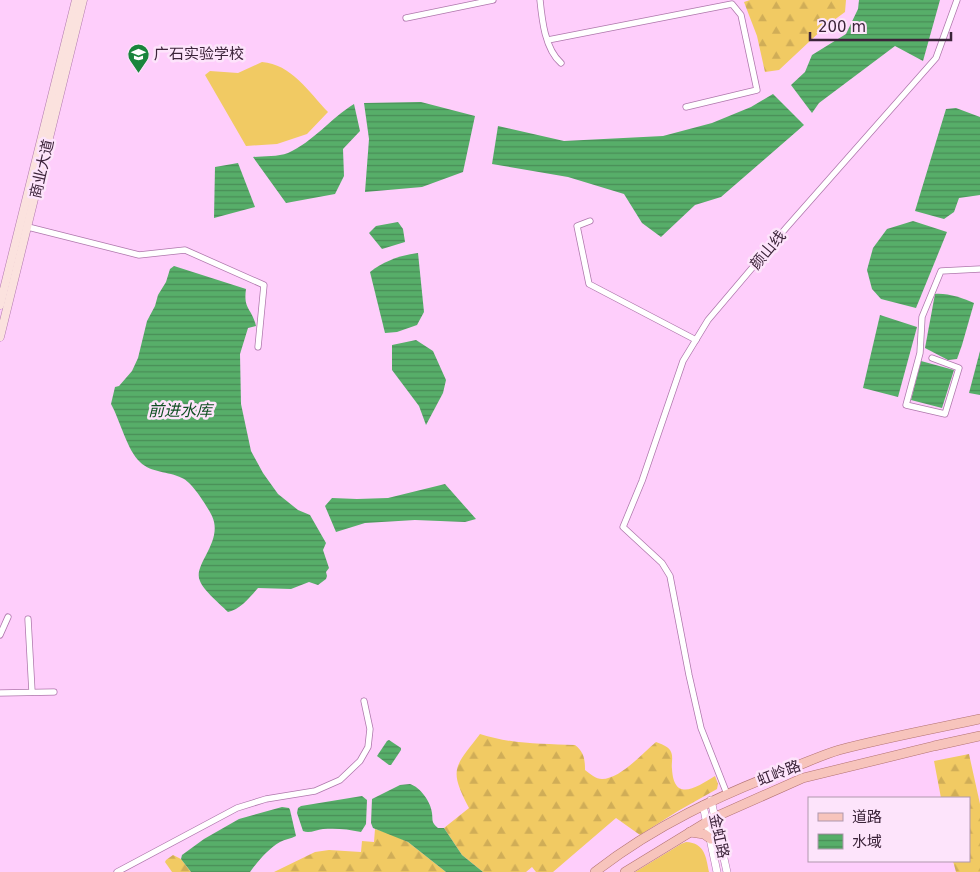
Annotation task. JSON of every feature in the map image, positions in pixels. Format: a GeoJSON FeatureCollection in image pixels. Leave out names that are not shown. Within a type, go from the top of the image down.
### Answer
{"type":"FeatureCollection","features":[{"type":"Feature","properties":{"kind":"main road","name":"商业大道"},"geometry":{"type":"LineString","coordinates":[[0,305],[76,0]]}},
{"type":"Feature","properties":{"kind":"main road","name":"商业大道"},"geometry":{"type":"LineString","coordinates":[[0,338],[83,0]]}},
{"type":"Feature","properties":{"kind":"main road","name":"虹岭路"},"geometry":{"type":"LineString","coordinates":[[595,872],[631,846],[669,823],[727,794],[838,750],[980,719]]}},
{"type":"Feature","properties":{"kind":"main road","name":"虹岭路"},"geometry":{"type":"LineString","coordinates":[[624,872],[711,819],[803,778],[980,736]]}},
{"type":"Feature","properties":{"kind":"main road"},"geometry":{"type":"LineString","coordinates":[[689,832],[704,834],[710,839]]}},
{"type":"Feature","properties":{"kind":"street"},"geometry":{"type":"LineString","coordinates":[[406,18],[493,0]]}},
{"type":"Feature","properties":{"kind":"street"},"geometry":{"type":"LineString","coordinates":[[540,0],[542,20],[548,40],[556,59],[561,63]]}},
{"type":"Feature","properties":{"kind":"street","name":"颜山线"},"geometry":{"type":"LineString","coordinates":[[727,794],[702,728],[689,675],[670,576],[662,563],[623,527],[642,480],[683,361],[708,320],[786,228],[936,58],[957,0]]}},
{"type":"Feature","properties":{"kind":"street"},"geometry":{"type":"LineString","coordinates":[[548,40],[732,4],[741,15],[756,90],[686,107]]}},
{"type":"Feature","properties":{"kind":"street"},"geometry":{"type":"LineString","coordinates":[[590,221],[577,226],[590,284],[696,340]]}},
{"type":"Feature","properties":{"kind":"street"},"geometry":{"type":"LineString","coordinates":[[28,227],[140,255],[185,250],[264,285],[258,346]]}},
{"type":"Feature","properties":{"kind":"street"},"geometry":{"type":"LineString","coordinates":[[932,358],[959,368],[944,414],[906,405],[920,353],[922,317],[941,271],[980,269]]}},
{"type":"Feature","properties":{"kind":"street"},"geometry":{"type":"LineString","coordinates":[[0,636],[8,617]]}},
{"type":"Feature","properties":{"kind":"street"},"geometry":{"type":"LineString","coordinates":[[28,619],[32,692]]}},
{"type":"Feature","properties":{"kind":"street"},"geometry":{"type":"LineString","coordinates":[[0,693],[54,692]]}},
{"type":"Feature","properties":{"kind":"street"},"geometry":{"type":"LineString","coordinates":[[117,872],[237,808],[266,799],[315,792],[340,780],[360,761],[368,746],[370,729],[364,702]]}},
{"type":"Feature","properties":{"kind":"street","name":"金虹路"},"geometry":{"type":"LineString","coordinates":[[707,803],[727,872]]}},
{"type":"Feature","properties":{"kind":"street","name":"金虹路"},"geometry":{"type":"LineString","coordinates":[[711,819],[710,839],[717,872]]}},
{"type":"Feature","properties":{"kind":"green space"},"geometry":{"type":"Polygon","coordinates":[[[750,0],[846,0],[845,12],[826,26],[779,70],[765,72],[757,36],[744,2],[750,0]]]}},
{"type":"Feature","properties":{"kind":"green space"},"geometry":{"type":"Polygon","coordinates":[[[262,62],[272,64],[291,73],[328,112],[307,134],[277,144],[246,146],[205,75],[210,71],[238,73],[262,62]]]}},
{"type":"Feature","properties":{"kind":"green space"},"geometry":{"type":"Polygon","coordinates":[[[480,734],[515,742],[575,745],[583,756],[585,770],[595,777],[602,779],[609,778],[624,770],[656,742],[667,747],[671,752],[672,769],[677,786],[682,789],[688,789],[715,776],[718,784],[717,789],[640,835],[616,818],[553,872],[536,872],[532,867],[526,872],[483,872],[462,855],[444,828],[469,808],[458,784],[457,768],[480,734]]]}},
{"type":"Feature","properties":{"kind":"green space"},"geometry":{"type":"Polygon","coordinates":[[[969,754],[980,804],[980,872],[956,872],[953,862],[970,862],[970,797],[941,797],[934,761],[969,754]]]}},
{"type":"Feature","properties":{"kind":"green space"},"geometry":{"type":"Polygon","coordinates":[[[375,829],[408,842],[446,872],[274,872],[315,852],[329,850],[361,852],[362,841],[374,842],[375,829]]]}},
{"type":"Feature","properties":{"kind":"green space"},"geometry":{"type":"Polygon","coordinates":[[[686,842],[701,848],[704,852],[709,872],[635,872],[681,844],[686,842]]]}},
{"type":"Feature","properties":{"kind":"green space"},"geometry":{"type":"Polygon","coordinates":[[[173,855],[181,859],[191,872],[172,872],[165,862],[173,855]]]}},
{"type":"Feature","properties":{"kind":"water"},"geometry":{"type":"Polygon","coordinates":[[[859,0],[940,0],[923,61],[895,46],[819,103],[812,113],[791,85],[805,72],[812,55],[846,34],[858,9],[859,0]]]}},
{"type":"Feature","properties":{"kind":"water"},"geometry":{"type":"Polygon","coordinates":[[[773,94],[804,125],[721,197],[695,205],[661,237],[642,223],[624,194],[568,177],[492,164],[498,126],[564,141],[663,136],[712,123],[751,107],[773,94]]]}},
{"type":"Feature","properties":{"kind":"water"},"geometry":{"type":"Polygon","coordinates":[[[421,102],[475,116],[463,172],[422,187],[365,192],[369,139],[364,103],[421,102]]]}},
{"type":"Feature","properties":{"kind":"water"},"geometry":{"type":"Polygon","coordinates":[[[354,104],[360,131],[343,149],[344,176],[335,194],[286,203],[253,157],[288,153],[306,143],[354,104]]]}},
{"type":"Feature","properties":{"kind":"water"},"geometry":{"type":"Polygon","coordinates":[[[956,108],[980,117],[980,195],[959,198],[954,212],[944,219],[915,211],[946,109],[956,108]]]}},
{"type":"Feature","properties":{"kind":"water"},"geometry":{"type":"Polygon","coordinates":[[[238,163],[255,207],[214,218],[215,167],[238,163]]]}},
{"type":"Feature","properties":{"kind":"water"},"geometry":{"type":"Polygon","coordinates":[[[913,221],[947,232],[916,308],[881,299],[872,289],[867,270],[873,248],[887,229],[913,221]]]}},
{"type":"Feature","properties":{"kind":"water"},"geometry":{"type":"Polygon","coordinates":[[[398,222],[403,229],[405,242],[382,249],[369,233],[376,226],[398,222]]]}},
{"type":"Feature","properties":{"kind":"water"},"geometry":{"type":"Polygon","coordinates":[[[418,253],[424,312],[417,325],[397,332],[385,333],[370,272],[393,259],[418,253]]]}},
{"type":"Feature","properties":{"kind":"water","name":"前进水库"},"geometry":{"type":"Polygon","coordinates":[[[174,266],[246,289],[247,305],[256,326],[248,328],[240,354],[241,404],[251,451],[263,473],[278,494],[298,510],[310,515],[326,543],[323,550],[329,568],[326,572],[326,579],[318,585],[309,582],[291,589],[258,588],[241,606],[228,612],[212,597],[200,581],[200,568],[214,535],[215,526],[210,512],[186,480],[144,466],[135,457],[127,443],[111,404],[115,387],[119,386],[132,371],[138,358],[147,321],[166,282],[170,269],[174,266]]]}},
{"type":"Feature","properties":{"kind":"water"},"geometry":{"type":"Polygon","coordinates":[[[935,294],[950,295],[974,303],[957,359],[948,360],[925,348],[935,294]]]}},
{"type":"Feature","properties":{"kind":"water"},"geometry":{"type":"Polygon","coordinates":[[[880,315],[917,327],[898,397],[863,388],[880,315]]]}},
{"type":"Feature","properties":{"kind":"water"},"geometry":{"type":"Polygon","coordinates":[[[416,340],[433,351],[446,380],[443,393],[426,425],[419,406],[392,370],[392,345],[416,340]]]}},
{"type":"Feature","properties":{"kind":"water"},"geometry":{"type":"Polygon","coordinates":[[[980,351],[980,395],[969,393],[980,351]]]}},
{"type":"Feature","properties":{"kind":"water"},"geometry":{"type":"Polygon","coordinates":[[[921,361],[954,370],[942,408],[911,400],[921,361]]]}},
{"type":"Feature","properties":{"kind":"water"},"geometry":{"type":"Polygon","coordinates":[[[445,484],[476,519],[465,522],[415,520],[365,523],[336,532],[325,506],[332,498],[388,498],[445,484]]]}},
{"type":"Feature","properties":{"kind":"water"},"geometry":{"type":"Polygon","coordinates":[[[389,740],[401,748],[391,765],[377,756],[389,740]]]}},
{"type":"Feature","properties":{"kind":"water"},"geometry":{"type":"Polygon","coordinates":[[[410,784],[418,788],[427,800],[434,824],[438,828],[444,828],[462,855],[483,872],[446,872],[408,842],[373,828],[371,823],[372,799],[400,785],[410,784]]]}},
{"type":"Feature","properties":{"kind":"water"},"geometry":{"type":"Polygon","coordinates":[[[362,796],[367,800],[366,824],[361,832],[347,829],[303,831],[297,813],[298,808],[301,806],[362,796]]]}},
{"type":"Feature","properties":{"kind":"water"},"geometry":{"type":"Polygon","coordinates":[[[282,807],[289,808],[290,810],[296,836],[282,841],[271,848],[250,872],[191,872],[181,859],[182,855],[204,839],[239,819],[282,807]]]}},
{"type":"Feature","properties":{"kind":"place","name":"广石实验学校"},"geometry":{"type":"Point","coordinates":[138,73]}}]}
